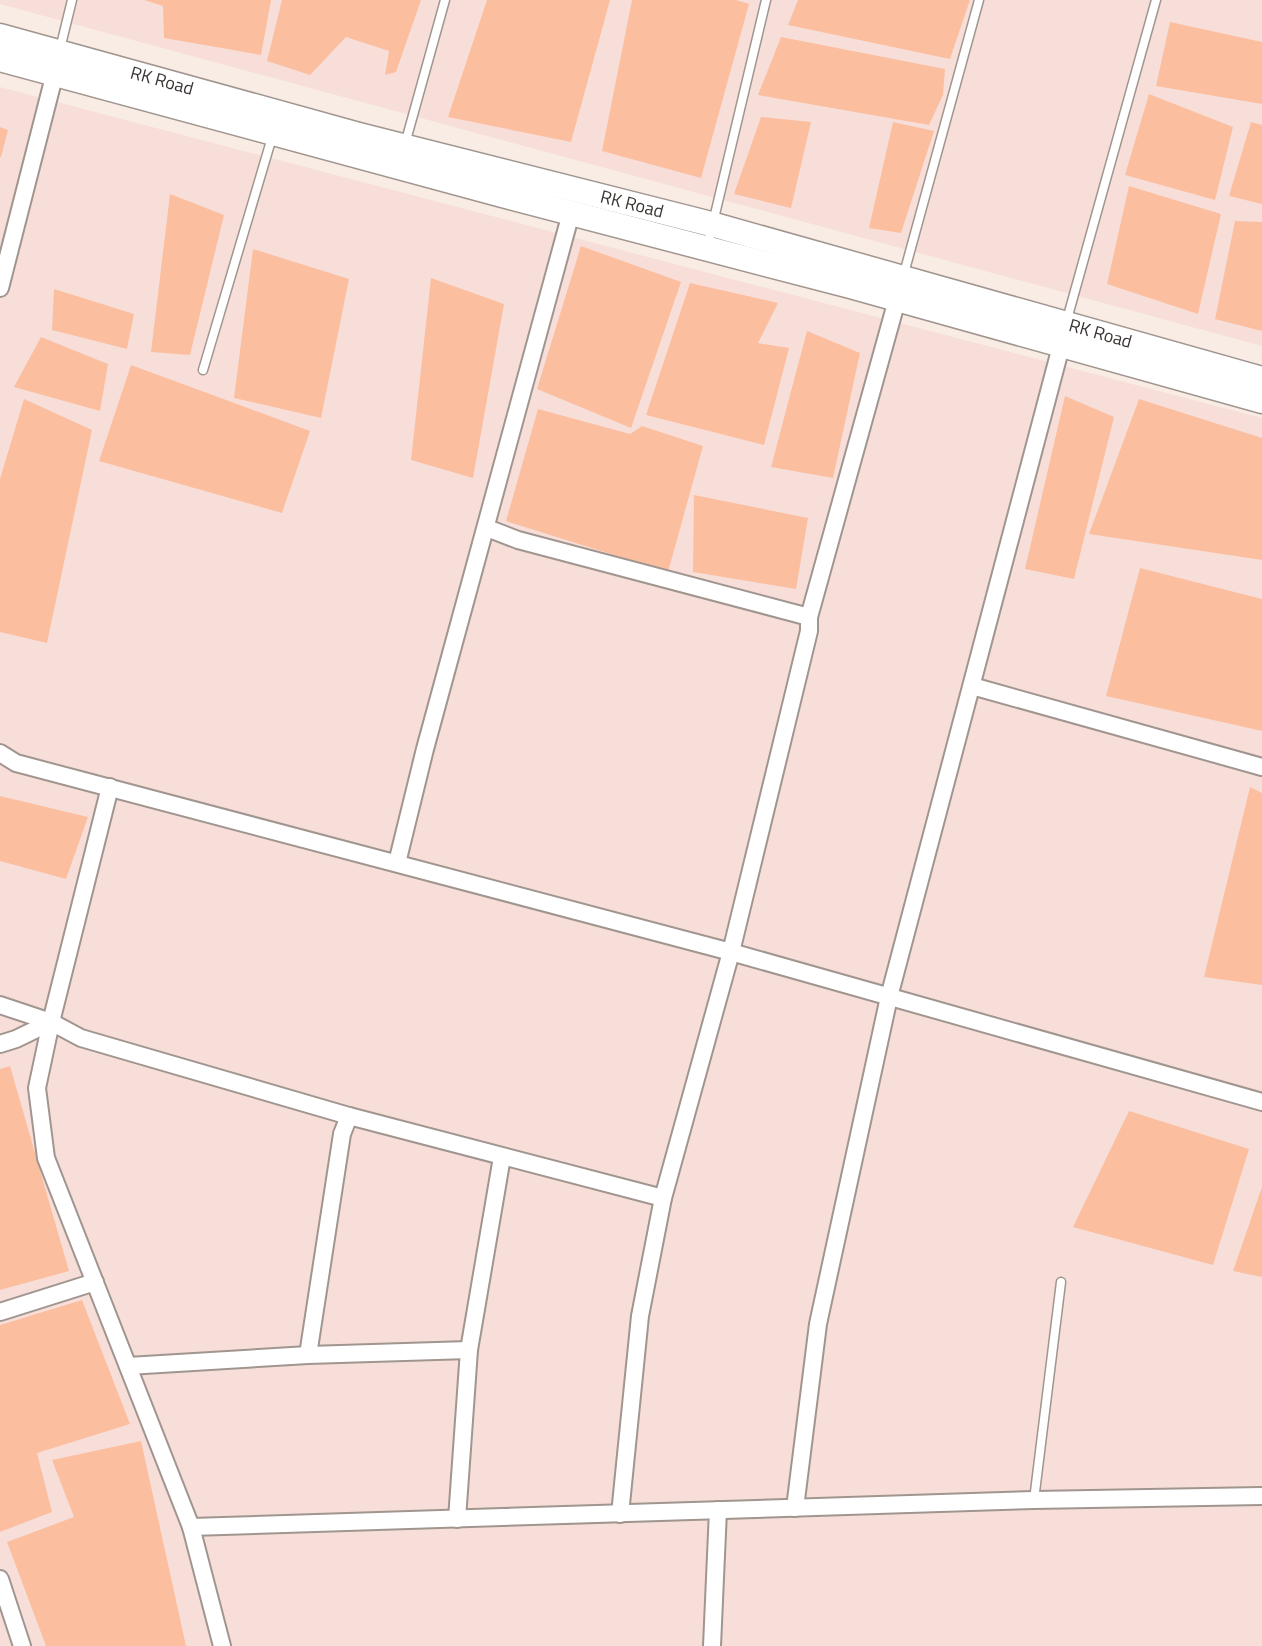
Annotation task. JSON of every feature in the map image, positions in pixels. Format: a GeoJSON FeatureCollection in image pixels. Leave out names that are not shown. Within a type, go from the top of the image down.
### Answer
{"type":"FeatureCollection","features":[{"type":"Feature","properties":{"kind":"street","name":"RK Road"},"geometry":{"type":"LineString","coordinates":[[0,36],[57,63],[273,134],[401,157],[711,224],[900,289]]}},
{"type":"Feature","properties":{"kind":"street","name":"RK Road"},"geometry":{"type":"LineString","coordinates":[[0,59],[57,63],[401,157],[571,213],[707,248],[900,289],[1064,334],[1262,379]]}},
{"type":"Feature","properties":{"kind":"street"},"geometry":{"type":"LineString","coordinates":[[0,288],[57,63]]}},
{"type":"Feature","properties":{"kind":"street"},"geometry":{"type":"LineString","coordinates":[[397,862],[425,749],[571,213]]}},
{"type":"Feature","properties":{"kind":"street"},"geometry":{"type":"LineString","coordinates":[[620,1514],[640,1316],[663,1198],[731,952],[808,631],[809,617],[900,289]]}},
{"type":"Feature","properties":{"kind":"street","name":"RK Road"},"geometry":{"type":"LineString","coordinates":[[1064,334],[1262,401]]}},
{"type":"Feature","properties":{"kind":"street"},"geometry":{"type":"LineString","coordinates":[[795,1508],[818,1324],[889,997],[1064,334]]}},
{"type":"Feature","properties":{"kind":"street"},"geometry":{"type":"LineString","coordinates":[[487,528],[518,540],[809,617]]}},
{"type":"Feature","properties":{"kind":"street"},"geometry":{"type":"LineString","coordinates":[[972,686],[1262,767]]}},
{"type":"Feature","properties":{"kind":"street"},"geometry":{"type":"LineString","coordinates":[[0,753],[16,763],[731,952],[1262,1102]]}},
{"type":"Feature","properties":{"kind":"street"},"geometry":{"type":"LineString","coordinates":[[110,787],[37,1088],[46,1158],[190,1527],[222,1646]]}},
{"type":"Feature","properties":{"kind":"street"},"geometry":{"type":"LineString","coordinates":[[0,1005],[51,1023],[81,1038],[349,1116],[663,1198]]}},
{"type":"Feature","properties":{"kind":"street"},"geometry":{"type":"LineString","coordinates":[[0,1044],[51,1023]]}},
{"type":"Feature","properties":{"kind":"street"},"geometry":{"type":"LineString","coordinates":[[308,1355],[342,1134],[349,1116]]}},
{"type":"Feature","properties":{"kind":"street"},"geometry":{"type":"LineString","coordinates":[[457,1519],[469,1350],[502,1157]]}},
{"type":"Feature","properties":{"kind":"street"},"geometry":{"type":"LineString","coordinates":[[0,1312],[95,1282]]}},
{"type":"Feature","properties":{"kind":"street"},"geometry":{"type":"LineString","coordinates":[[128,1366],[308,1355],[469,1350]]}},
{"type":"Feature","properties":{"kind":"street"},"geometry":{"type":"LineString","coordinates":[[190,1527],[1034,1500],[1262,1496]]}},
{"type":"Feature","properties":{"kind":"street"},"geometry":{"type":"LineString","coordinates":[[712,1646],[718,1510]]}},
{"type":"Feature","properties":{"kind":"street"},"geometry":{"type":"LineString","coordinates":[[0,1579],[22,1646]]}},
{"type":"Feature","properties":{"kind":"lane"},"geometry":{"type":"LineString","coordinates":[[57,63],[72,0]]}},
{"type":"Feature","properties":{"kind":"lane"},"geometry":{"type":"LineString","coordinates":[[401,157],[445,0]]}},
{"type":"Feature","properties":{"kind":"lane"},"geometry":{"type":"LineString","coordinates":[[707,248],[766,0]]}},
{"type":"Feature","properties":{"kind":"lane"},"geometry":{"type":"LineString","coordinates":[[900,289],[979,0]]}},
{"type":"Feature","properties":{"kind":"lane"},"geometry":{"type":"LineString","coordinates":[[1064,334],[1156,0]]}},
{"type":"Feature","properties":{"kind":"lane"},"geometry":{"type":"LineString","coordinates":[[203,370],[273,134]]}},
{"type":"Feature","properties":{"kind":"lane"},"geometry":{"type":"LineString","coordinates":[[1034,1500],[1061,1282]]}},
{"type":"Feature","properties":{"kind":"shaded area"},"geometry":{"type":"Polygon","coordinates":[[[0,0],[1262,0],[1262,346],[0,4],[0,0]]]}},
{"type":"Feature","properties":{"kind":"shaded area"},"geometry":{"type":"Polygon","coordinates":[[[0,87],[1262,418],[1262,1646],[0,1646],[0,87]]]}},
{"type":"Feature","properties":{"kind":"building"},"geometry":{"type":"Polygon","coordinates":[[[144,0],[271,0],[261,55],[164,38],[163,6],[144,0]]]}},
{"type":"Feature","properties":{"kind":"building"},"geometry":{"type":"Polygon","coordinates":[[[282,0],[421,0],[396,72],[385,75],[389,51],[346,37],[310,75],[267,61],[282,0]]]}},
{"type":"Feature","properties":{"kind":"building"},"geometry":{"type":"Polygon","coordinates":[[[487,0],[610,0],[571,142],[448,117],[487,0]]]}},
{"type":"Feature","properties":{"kind":"building"},"geometry":{"type":"Polygon","coordinates":[[[632,0],[736,0],[749,4],[701,178],[602,151],[632,0]]]}},
{"type":"Feature","properties":{"kind":"building"},"geometry":{"type":"Polygon","coordinates":[[[798,0],[970,0],[950,59],[788,25],[798,0]]]}},
{"type":"Feature","properties":{"kind":"building"},"geometry":{"type":"Polygon","coordinates":[[[1170,22],[1262,42],[1262,104],[1156,86],[1170,22]]]}},
{"type":"Feature","properties":{"kind":"building"},"geometry":{"type":"Polygon","coordinates":[[[781,37],[945,69],[943,95],[929,125],[758,95],[781,37]]]}},
{"type":"Feature","properties":{"kind":"building"},"geometry":{"type":"Polygon","coordinates":[[[1149,94],[1233,127],[1215,200],[1125,175],[1149,94]]]}},
{"type":"Feature","properties":{"kind":"building"},"geometry":{"type":"Polygon","coordinates":[[[761,117],[811,122],[791,208],[734,194],[761,117]]]}},
{"type":"Feature","properties":{"kind":"building"},"geometry":{"type":"Polygon","coordinates":[[[893,122],[934,131],[901,233],[869,228],[893,122]]]}},
{"type":"Feature","properties":{"kind":"building"},"geometry":{"type":"Polygon","coordinates":[[[1251,122],[1262,125],[1262,204],[1229,196],[1251,122]]]}},
{"type":"Feature","properties":{"kind":"building"},"geometry":{"type":"Polygon","coordinates":[[[0,127],[8,130],[1,157],[0,157],[0,127]]]}},
{"type":"Feature","properties":{"kind":"building"},"geometry":{"type":"Polygon","coordinates":[[[1129,186],[1221,214],[1198,314],[1107,284],[1129,186]]]}},
{"type":"Feature","properties":{"kind":"building"},"geometry":{"type":"Polygon","coordinates":[[[170,194],[224,215],[190,355],[151,352],[170,194]]]}},
{"type":"Feature","properties":{"kind":"building"},"geometry":{"type":"Polygon","coordinates":[[[1235,221],[1262,222],[1262,331],[1215,319],[1235,221]]]}},
{"type":"Feature","properties":{"kind":"building"},"geometry":{"type":"Polygon","coordinates":[[[581,246],[681,282],[631,428],[537,389],[581,246]]]}},
{"type":"Feature","properties":{"kind":"building"},"geometry":{"type":"Polygon","coordinates":[[[253,249],[349,279],[321,418],[234,398],[253,249]]]}},
{"type":"Feature","properties":{"kind":"building"},"geometry":{"type":"Polygon","coordinates":[[[431,278],[504,304],[473,478],[411,460],[431,278]]]}},
{"type":"Feature","properties":{"kind":"building"},"geometry":{"type":"Polygon","coordinates":[[[690,283],[778,303],[758,343],[789,348],[764,445],[646,415],[690,283]]]}},
{"type":"Feature","properties":{"kind":"building"},"geometry":{"type":"Polygon","coordinates":[[[54,289],[134,314],[127,349],[52,330],[54,289]]]}},
{"type":"Feature","properties":{"kind":"building"},"geometry":{"type":"Polygon","coordinates":[[[807,331],[860,353],[833,478],[771,467],[807,331]]]}},
{"type":"Feature","properties":{"kind":"building"},"geometry":{"type":"Polygon","coordinates":[[[41,337],[108,364],[100,411],[14,387],[41,337]]]}},
{"type":"Feature","properties":{"kind":"building"},"geometry":{"type":"Polygon","coordinates":[[[131,365],[310,431],[282,513],[99,461],[131,365]]]}},
{"type":"Feature","properties":{"kind":"building"},"geometry":{"type":"Polygon","coordinates":[[[1065,396],[1114,417],[1074,579],[1025,569],[1065,396]]]}},
{"type":"Feature","properties":{"kind":"building"},"geometry":{"type":"Polygon","coordinates":[[[24,399],[92,430],[47,643],[0,632],[0,479],[24,399]]]}},
{"type":"Feature","properties":{"kind":"building"},"geometry":{"type":"Polygon","coordinates":[[[1139,399],[1262,438],[1262,560],[1089,534],[1139,399]]]}},
{"type":"Feature","properties":{"kind":"building"},"geometry":{"type":"Polygon","coordinates":[[[538,409],[630,434],[642,426],[703,446],[668,572],[506,521],[538,409]]]}},
{"type":"Feature","properties":{"kind":"building"},"geometry":{"type":"Polygon","coordinates":[[[694,495],[808,518],[796,589],[693,572],[694,495]]]}},
{"type":"Feature","properties":{"kind":"building"},"geometry":{"type":"Polygon","coordinates":[[[1140,568],[1262,599],[1262,731],[1106,696],[1140,568]]]}},
{"type":"Feature","properties":{"kind":"building"},"geometry":{"type":"Polygon","coordinates":[[[1250,787],[1262,793],[1262,985],[1204,977],[1250,787]]]}},
{"type":"Feature","properties":{"kind":"building"},"geometry":{"type":"Polygon","coordinates":[[[0,796],[88,817],[66,879],[0,861],[0,796]]]}},
{"type":"Feature","properties":{"kind":"building"},"geometry":{"type":"Polygon","coordinates":[[[10,1066],[69,1271],[0,1290],[0,1069],[10,1066]]]}},
{"type":"Feature","properties":{"kind":"building"},"geometry":{"type":"Polygon","coordinates":[[[1129,1111],[1249,1149],[1213,1265],[1073,1227],[1129,1111]]]}},
{"type":"Feature","properties":{"kind":"building"},"geometry":{"type":"Polygon","coordinates":[[[1262,1187],[1262,1277],[1233,1271],[1262,1187]]]}},
{"type":"Feature","properties":{"kind":"building"},"geometry":{"type":"Polygon","coordinates":[[[82,1300],[130,1424],[37,1453],[52,1512],[0,1532],[0,1325],[82,1300]]]}},
{"type":"Feature","properties":{"kind":"building"},"geometry":{"type":"Polygon","coordinates":[[[141,1441],[186,1646],[46,1646],[7,1542],[74,1517],[52,1460],[141,1441]]]}}]}
